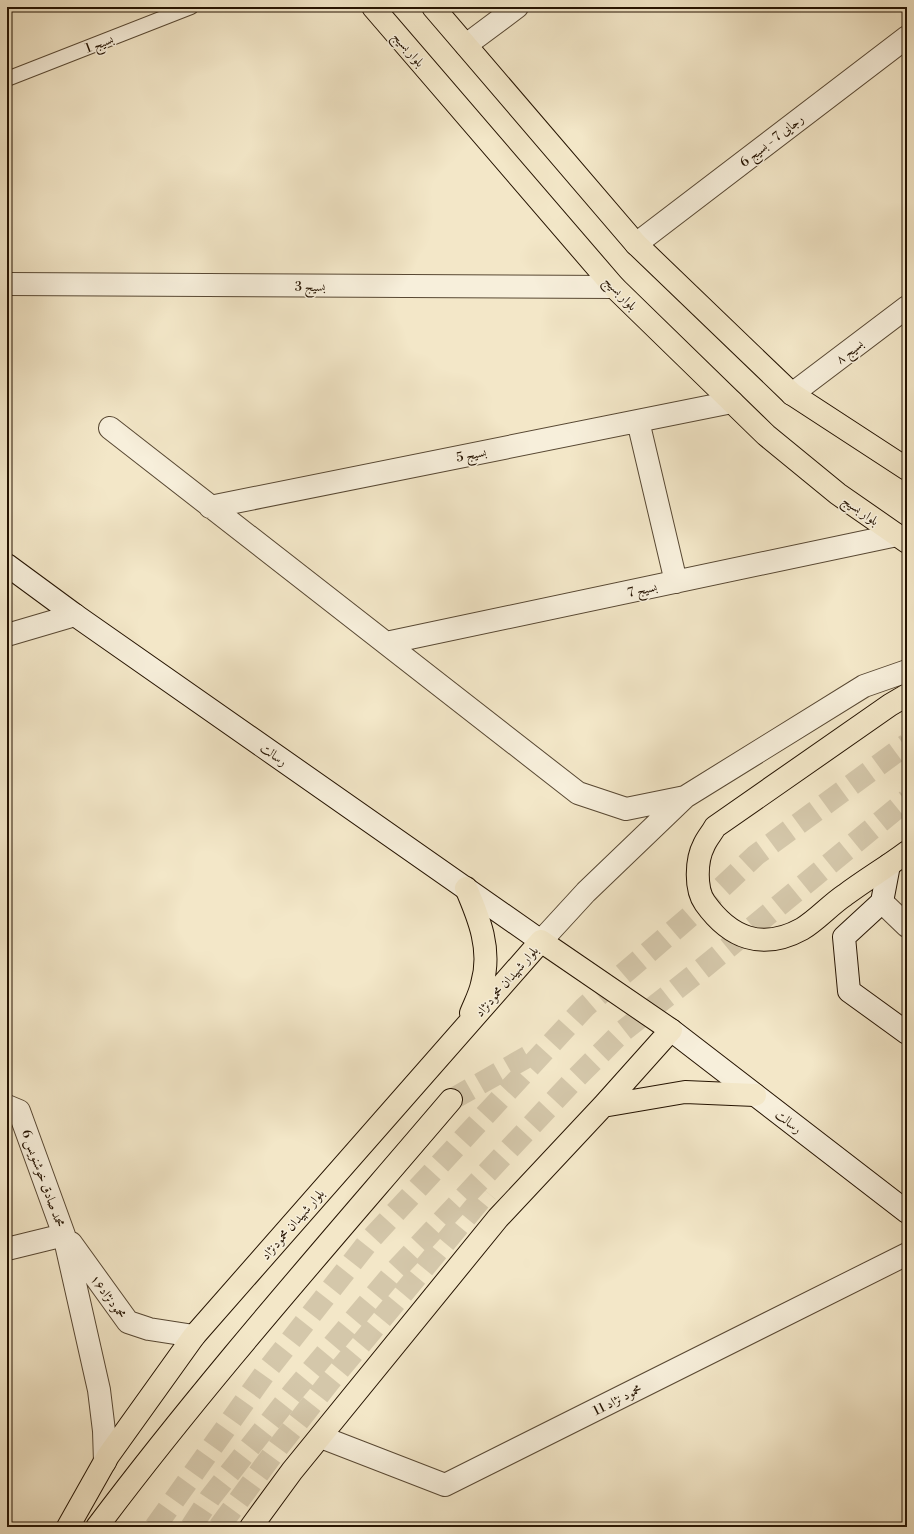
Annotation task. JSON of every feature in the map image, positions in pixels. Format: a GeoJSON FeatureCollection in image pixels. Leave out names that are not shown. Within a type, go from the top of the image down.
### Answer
{"type":"FeatureCollection","features":[{"type":"Feature","properties":{"kind":"main road","name":"بلوار بسیج"},"geometry":{"type":"LineString","coordinates":[[373,7],[614,287],[766,435],[838,494],[904,540]]}},
{"type":"Feature","properties":{"kind":"main road"},"geometry":{"type":"LineString","coordinates":[[433,7],[636,244],[792,394],[907,469]]}},
{"type":"Feature","properties":{"kind":"main road"},"geometry":{"type":"LineString","coordinates":[[907,695],[870,718],[715,827],[704,845],[698,867],[699,886],[703,900],[724,926],[752,940],[769,940],[802,929],[844,895],[907,852]]}},
{"type":"Feature","properties":{"kind":"main road"},"geometry":{"type":"LineString","coordinates":[[466,888],[480,920],[486,949],[483,983],[466,1027]]}},
{"type":"Feature","properties":{"kind":"main road"},"geometry":{"type":"LineString","coordinates":[[251,1527],[292,1471],[498,1218],[603,1106],[671,1030],[541,941]]}},
{"type":"Feature","properties":{"kind":"main road","name":"بلوار شهیدان محمودنژاد"},"geometry":{"type":"LineString","coordinates":[[68,1527],[105,1462],[194,1336],[541,941]]}},
{"type":"Feature","properties":{"kind":"main road"},"geometry":{"type":"LineString","coordinates":[[603,1106],[685,1092],[755,1095]]}},
{"type":"Feature","properties":{"kind":"main road"},"geometry":{"type":"LineString","coordinates":[[97,1527],[128,1486],[249,1336],[451,1100]]}},
{"type":"Feature","properties":{"kind":"street"},"geometry":{"type":"LineString","coordinates":[[466,45],[517,7]]}},
{"type":"Feature","properties":{"kind":"street","name":"رجایی 7 - بسیج 6"},"geometry":{"type":"LineString","coordinates":[[636,244],[907,37]]}},
{"type":"Feature","properties":{"kind":"street","name":"بسیج 3"},"geometry":{"type":"LineString","coordinates":[[7,284],[614,287]]}},
{"type":"Feature","properties":{"kind":"street","name":"بسیج ۸"},"geometry":{"type":"LineString","coordinates":[[792,394],[907,308]]}},
{"type":"Feature","properties":{"kind":"street","name":"بسیج 5"},"geometry":{"type":"LineString","coordinates":[[210,507],[732,402]]}},
{"type":"Feature","properties":{"kind":"street"},"geometry":{"type":"LineString","coordinates":[[638,421],[676,582]]}},
{"type":"Feature","properties":{"kind":"street"},"geometry":{"type":"LineString","coordinates":[[110,428],[578,793],[626,809],[685,797]]}},
{"type":"Feature","properties":{"kind":"street","name":"بسیج 7"},"geometry":{"type":"LineString","coordinates":[[386,643],[676,582],[904,540]]}},
{"type":"Feature","properties":{"kind":"street","name":"رسالت"},"geometry":{"type":"LineString","coordinates":[[7,565],[75,615],[541,941]]}},
{"type":"Feature","properties":{"kind":"street"},"geometry":{"type":"LineString","coordinates":[[7,635],[75,615]]}},
{"type":"Feature","properties":{"kind":"street"},"geometry":{"type":"LineString","coordinates":[[541,941],[586,892],[685,797],[864,686],[907,670]]}},
{"type":"Feature","properties":{"kind":"street"},"geometry":{"type":"LineString","coordinates":[[889,865],[882,902],[844,937],[848,991],[907,1033]]}},
{"type":"Feature","properties":{"kind":"street"},"geometry":{"type":"LineString","coordinates":[[882,902],[907,926]]}},
{"type":"Feature","properties":{"kind":"street","name":"رسالت"},"geometry":{"type":"LineString","coordinates":[[671,1030],[907,1212]]}},
{"type":"Feature","properties":{"kind":"street","name":"محمد صادق خوشنویس 6"},"geometry":{"type":"LineString","coordinates":[[7,1106],[19,1112],[64,1234]]}},
{"type":"Feature","properties":{"kind":"street"},"geometry":{"type":"LineString","coordinates":[[7,1249],[64,1234],[99,1390],[104,1431],[105,1462]]}},
{"type":"Feature","properties":{"kind":"street","name":"محمودنژاد۱۶"},"geometry":{"type":"LineString","coordinates":[[64,1234],[128,1322],[149,1329],[194,1336]]}},
{"type":"Feature","properties":{"kind":"street","name":"محمود نژاد 11"},"geometry":{"type":"LineString","coordinates":[[321,1437],[445,1484],[907,1254]]}},
{"type":"Feature","properties":{"kind":"lane","name":"بسیج 1"},"geometry":{"type":"LineString","coordinates":[[7,79],[192,7]]}},
{"type":"Feature","properties":{"kind":"tunnel"},"geometry":{"type":"LineString","coordinates":[[155,1527],[265,1373],[369,1241],[585,1007],[701,907],[756,855],[907,744]]}},
{"type":"Feature","properties":{"kind":"tunnel"},"geometry":{"type":"LineString","coordinates":[[191,1527],[210,1498],[294,1391],[395,1271],[572,1082],[623,1031],[703,968],[907,800]]}},
{"type":"Feature","properties":{"kind":"tunnel"},"geometry":{"type":"LineString","coordinates":[[451,1100],[534,1053]]}},
{"type":"Feature","properties":{"kind":"tunnel"},"geometry":{"type":"LineString","coordinates":[[219,1527],[279,1446],[330,1381],[487,1192]]}}]}
